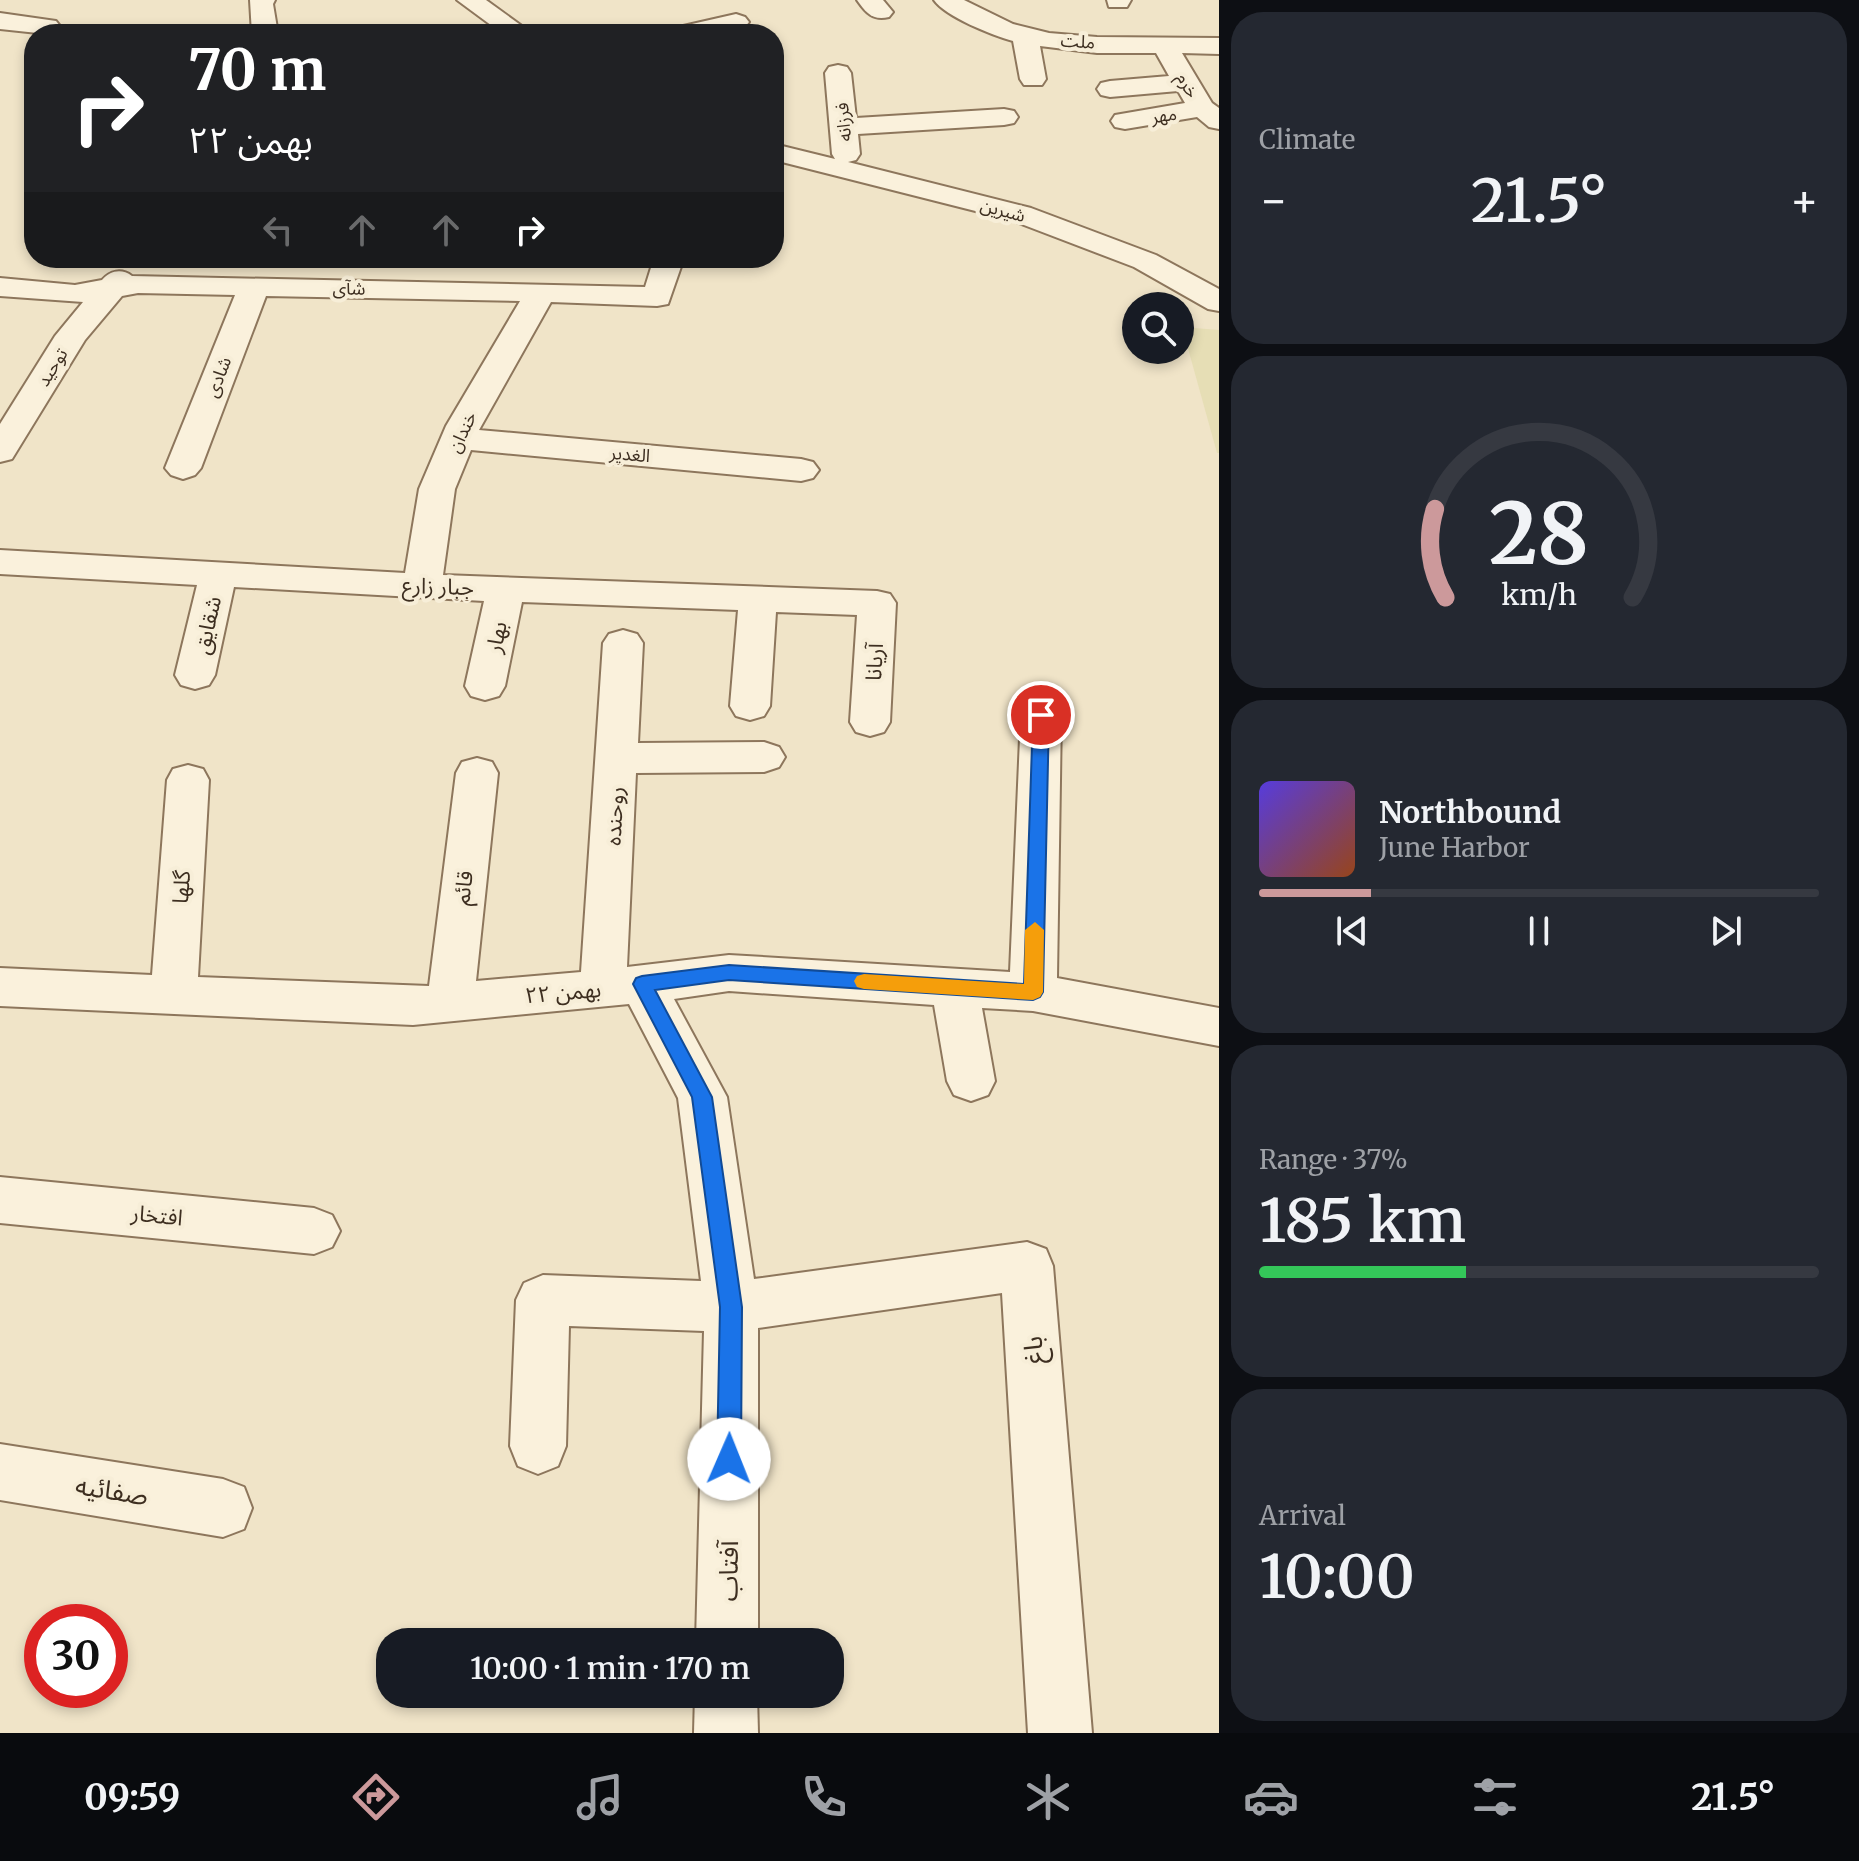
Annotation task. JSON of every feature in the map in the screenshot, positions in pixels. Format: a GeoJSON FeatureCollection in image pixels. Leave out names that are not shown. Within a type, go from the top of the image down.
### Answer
{"type":"FeatureCollection","features":[{"type":"Feature","properties":{"kind":"street"},"geometry":{"type":"LineString","coordinates":[[263,0],[260,3],[263,24]]}},
{"type":"Feature","properties":{"kind":"street"},"geometry":{"type":"LineString","coordinates":[[472,2],[500,0]]}},
{"type":"Feature","properties":{"kind":"street","name":"ملت"},"geometry":{"type":"LineString","coordinates":[[946,0],[981,20],[1025,36],[1077,42],[1219,46]]}},
{"type":"Feature","properties":{"kind":"street"},"geometry":{"type":"LineString","coordinates":[[472,2],[505,24]]}},
{"type":"Feature","properties":{"kind":"street"},"geometry":{"type":"LineString","coordinates":[[0,21],[28,24]]}},
{"type":"Feature","properties":{"kind":"street"},"geometry":{"type":"LineString","coordinates":[[726,24],[736,22]]}},
{"type":"Feature","properties":{"kind":"street"},"geometry":{"type":"LineString","coordinates":[[1025,36],[1033,79]]}},
{"type":"Feature","properties":{"kind":"street","name":"خرم"},"geometry":{"type":"LineString","coordinates":[[1163,44],[1211,115]]}},
{"type":"Feature","properties":{"kind":"street","name":"فرزانه"},"geometry":{"type":"LineString","coordinates":[[838,73],[847,171]]}},
{"type":"Feature","properties":{"kind":"street"},"geometry":{"type":"LineString","coordinates":[[1110,89],[1186,82]]}},
{"type":"Feature","properties":{"kind":"street","name":"مهر"},"geometry":{"type":"LineString","coordinates":[[1125,121],[1211,115]]}},
{"type":"Feature","properties":{"kind":"street"},"geometry":{"type":"LineString","coordinates":[[844,127],[1004,117]]}},
{"type":"Feature","properties":{"kind":"street"},"geometry":{"type":"LineString","coordinates":[[971,119],[990,149]]}},
{"type":"Feature","properties":{"kind":"street","name":"شیرین"},"geometry":{"type":"LineString","coordinates":[[784,155],[1021,214],[1145,261],[1219,302]]}},
{"type":"Feature","properties":{"kind":"street"},"geometry":{"type":"LineString","coordinates":[[990,181],[1021,214]]}},
{"type":"Feature","properties":{"kind":"street","name":"توحید"},"geometry":{"type":"LineString","coordinates":[[0,452],[71,336],[127,268]]}},
{"type":"Feature","properties":{"kind":"street","name":"شآی"},"geometry":{"type":"LineString","coordinates":[[0,287],[75,294],[138,284],[657,297],[666,268]]}},
{"type":"Feature","properties":{"kind":"street","name":"شادی"},"geometry":{"type":"LineString","coordinates":[[183,468],[254,286]]}},
{"type":"Feature","properties":{"kind":"street","name":"خندان"},"geometry":{"type":"LineString","coordinates":[[422,586],[437,489],[458,438],[541,292]]}},
{"type":"Feature","properties":{"kind":"street","name":"الغدیر"},"geometry":{"type":"LineString","coordinates":[[458,438],[801,470]]}},
{"type":"Feature","properties":{"kind":"street","name":"جبار زارع"},"geometry":{"type":"LineString","coordinates":[[0,562],[422,586],[877,603]]}},
{"type":"Feature","properties":{"kind":"street","name":"شقایق"},"geometry":{"type":"LineString","coordinates":[[195,675],[218,574]]}},
{"type":"Feature","properties":{"kind":"street","name":"بهار"},"geometry":{"type":"LineString","coordinates":[[485,686],[506,589]]}},
{"type":"Feature","properties":{"kind":"street"},"geometry":{"type":"LineString","coordinates":[[750,706],[758,598]]}},
{"type":"Feature","properties":{"kind":"street","name":"آریانا"},"geometry":{"type":"LineString","coordinates":[[870,722],[877,603]]}},
{"type":"Feature","properties":{"kind":"street","name":"روحنده"},"geometry":{"type":"LineString","coordinates":[[623,643],[617,758],[623,986]]}},
{"type":"Feature","properties":{"kind":"street"},"geometry":{"type":"LineString","coordinates":[[1033,992],[1041,715]]}},
{"type":"Feature","properties":{"kind":"street"},"geometry":{"type":"LineString","coordinates":[[617,758],[764,757]]}},
{"type":"Feature","properties":{"kind":"street","name":"قائم"},"geometry":{"type":"LineString","coordinates":[[450,1002],[477,773]]}},
{"type":"Feature","properties":{"kind":"street","name":"گلها"},"geometry":{"type":"LineString","coordinates":[[174,995],[188,780]]}},
{"type":"Feature","properties":{"kind":"street","name":"۲۲ بهمن"},"geometry":{"type":"LineString","coordinates":[[0,987],[413,1006],[729,973],[1033,992],[1219,1027]]}},
{"type":"Feature","properties":{"kind":"street","name":"آفتاب"},"geometry":{"type":"LineString","coordinates":[[623,986],[702,1097],[731,1307],[727,1628]]}},
{"type":"Feature","properties":{"kind":"street"},"geometry":{"type":"LineString","coordinates":[[955,987],[971,1081]]}},
{"type":"Feature","properties":{"kind":"street","name":"افتخار"},"geometry":{"type":"LineString","coordinates":[[0,1200],[314,1231]]}},
{"type":"Feature","properties":{"kind":"street","name":"باغ"},"geometry":{"type":"LineString","coordinates":[[731,1307],[1027,1266],[1060,1733]]}},
{"type":"Feature","properties":{"kind":"street"},"geometry":{"type":"LineString","coordinates":[[538,1446],[543,1300],[731,1307]]}},
{"type":"Feature","properties":{"kind":"street","name":"صفائیه"},"geometry":{"type":"LineString","coordinates":[[0,1472],[223,1508]]}},
{"type":"Feature","properties":{"kind":"street"},"geometry":{"type":"LineString","coordinates":[[726,1708],[726,1733]]}},
{"type":"Feature","properties":{"kind":"shaded area"},"geometry":{"type":"Polygon","coordinates":[[[1194,328],[1219,330],[1217,453],[1192,364],[1194,328]]]}},
{"type":"Feature","properties":{"kind":"slow traffic"},"geometry":{"type":"LineString","coordinates":[[864,981],[1033,992],[1035,930]]}},
{"type":"Feature","properties":{"kind":"route"},"geometry":{"type":"LineString","coordinates":[[729,1459],[731,1307],[702,1097],[642,984],[729,973],[1033,992],[1041,715]]}}]}
